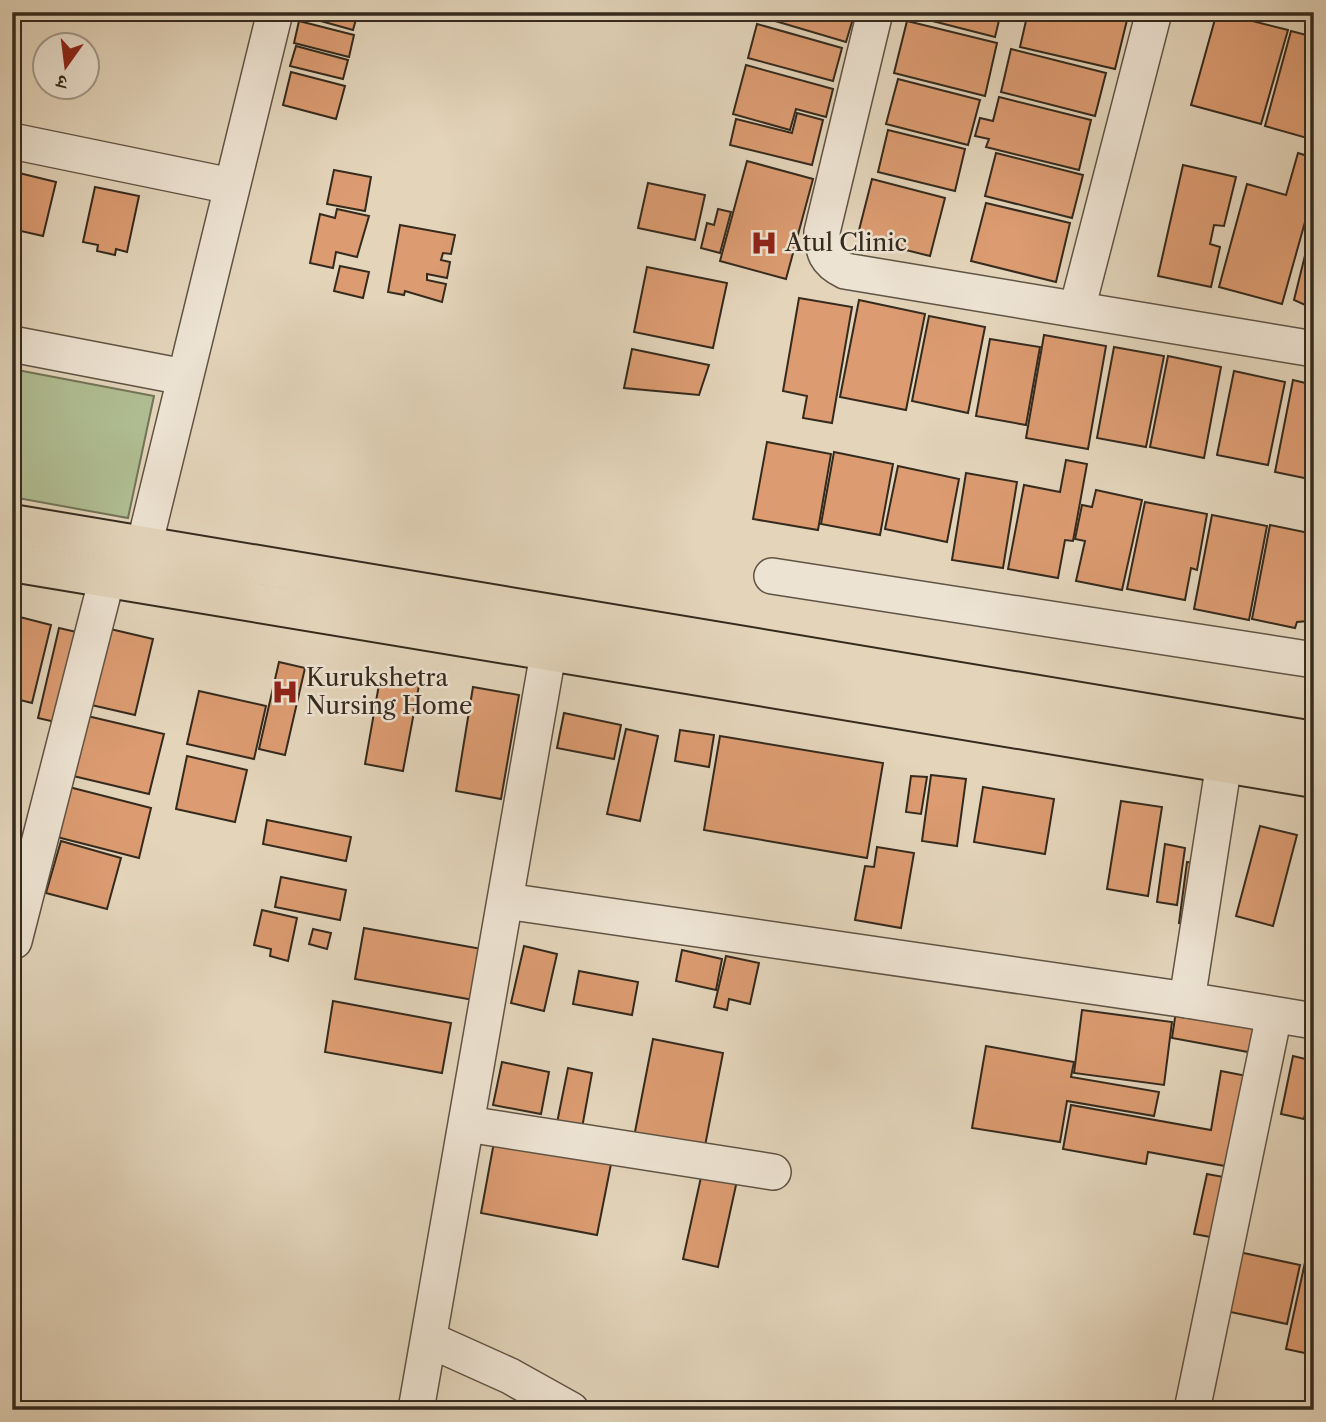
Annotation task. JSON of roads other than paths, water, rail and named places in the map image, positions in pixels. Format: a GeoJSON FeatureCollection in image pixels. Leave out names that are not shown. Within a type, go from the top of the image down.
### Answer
{"type":"FeatureCollection","features":[{"type":"Feature","properties":{"kind":"main road"},"geometry":{"type":"LineString","coordinates":[[12,524],[555,614],[1226,745],[1314,778]]}},
{"type":"Feature","properties":{"kind":"main road"},"geometry":{"type":"LineString","coordinates":[[12,562],[549,652],[1226,745],[1314,741]]}},
{"type":"Feature","properties":{"kind":"street"},"geometry":{"type":"LineString","coordinates":[[875,12],[822,232],[823,251],[832,264],[845,271],[1314,349]]}},
{"type":"Feature","properties":{"kind":"street"},"geometry":{"type":"LineString","coordinates":[[1077,309],[1154,12]]}},
{"type":"Feature","properties":{"kind":"street"},"geometry":{"type":"LineString","coordinates":[[144,546],[231,186],[268,14]]}},
{"type":"Feature","properties":{"kind":"street"},"geometry":{"type":"LineString","coordinates":[[12,141],[231,186]]}},
{"type":"Feature","properties":{"kind":"street"},"geometry":{"type":"LineString","coordinates":[[12,344],[184,376]]}},
{"type":"Feature","properties":{"kind":"street"},"geometry":{"type":"LineString","coordinates":[[772,576],[1314,660]]}},
{"type":"Feature","properties":{"kind":"street"},"geometry":{"type":"LineString","coordinates":[[14,941],[107,578]]}},
{"type":"Feature","properties":{"kind":"street"},"geometry":{"type":"LineString","coordinates":[[416,1410],[555,614]]}},
{"type":"Feature","properties":{"kind":"street"},"geometry":{"type":"LineString","coordinates":[[1187,1000],[1226,745]]}},
{"type":"Feature","properties":{"kind":"street"},"geometry":{"type":"LineString","coordinates":[[506,901],[1187,1000],[1314,1021]]}},
{"type":"Feature","properties":{"kind":"street"},"geometry":{"type":"LineString","coordinates":[[1192,1410],[1274,1015]]}},
{"type":"Feature","properties":{"kind":"street"},"geometry":{"type":"LineString","coordinates":[[467,1124],[773,1172]]}},
{"type":"Feature","properties":{"kind":"street"},"geometry":{"type":"LineString","coordinates":[[430,1339],[510,1376],[571,1410]]}},
{"type":"Feature","properties":{"kind":"place","name":"Atul Clinic"},"geometry":{"type":"Point","coordinates":[764,243]}},
{"type":"Feature","properties":{"kind":"place","name":"Kurukshetra Nursing Home"},"geometry":{"type":"Point","coordinates":[285,692]}}]}
